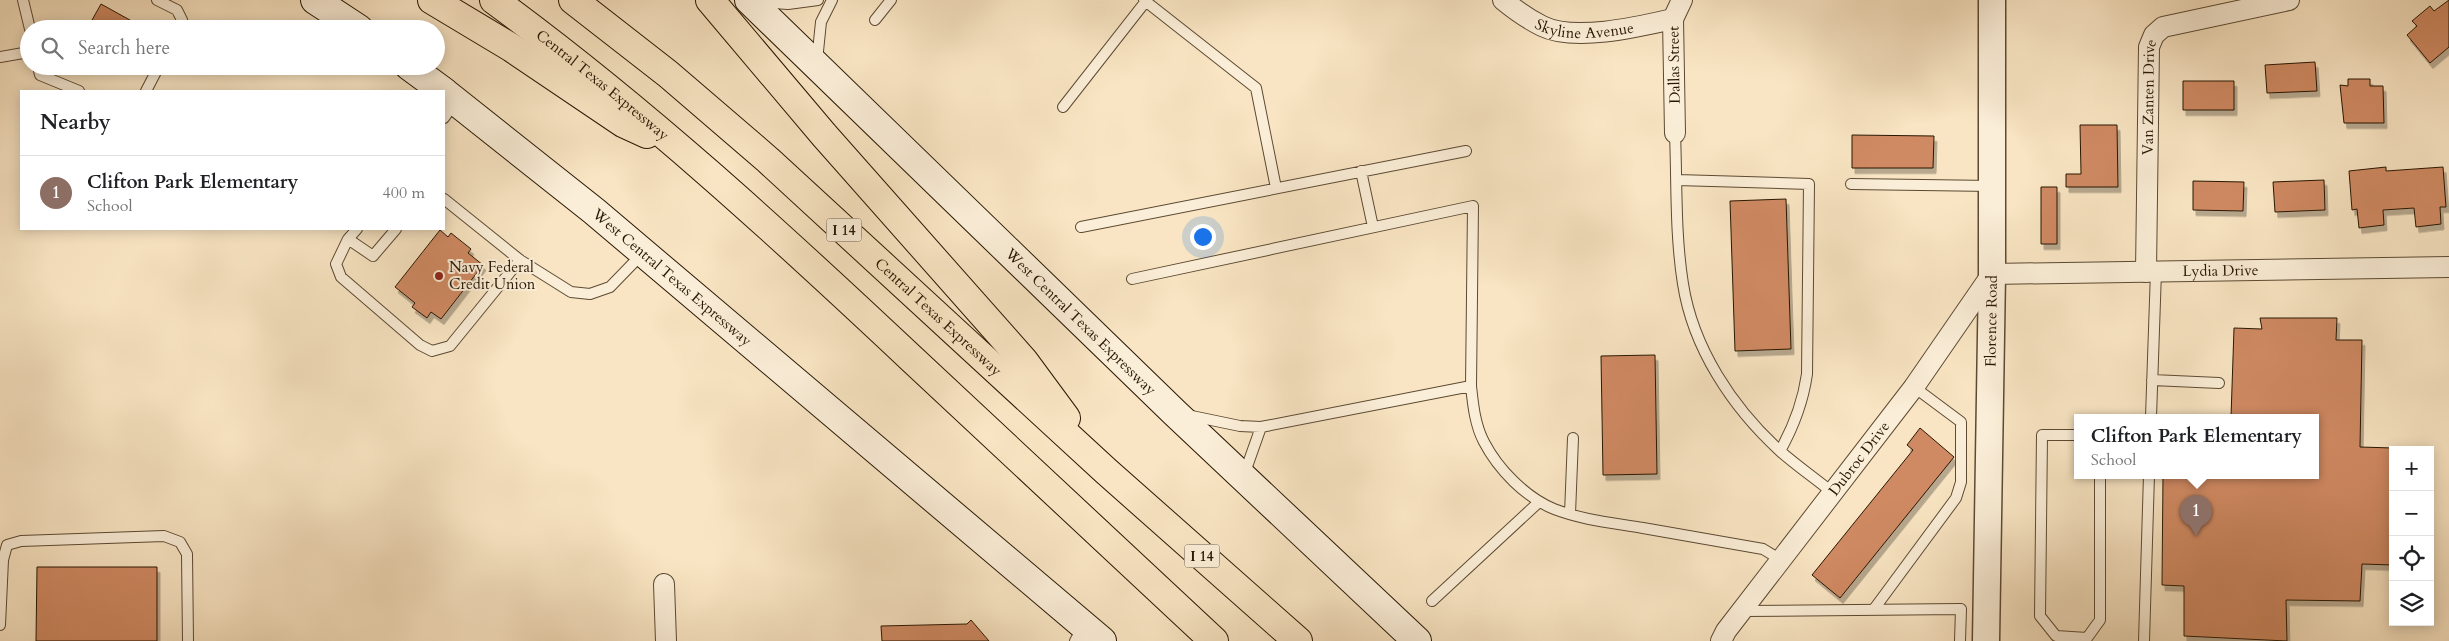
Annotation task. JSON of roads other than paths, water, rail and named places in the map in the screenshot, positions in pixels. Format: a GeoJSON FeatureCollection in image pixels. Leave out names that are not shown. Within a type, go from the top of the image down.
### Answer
{"type":"FeatureCollection","features":[{"type":"Feature","properties":{"kind":"highway"},"geometry":{"type":"LineString","coordinates":[[432,0],[512,48],[623,123],[682,150]]}},
{"type":"Feature","properties":{"kind":"highway","name":"Central Texas Expressway"},"geometry":{"type":"LineString","coordinates":[[494,0],[606,86],[682,150],[842,294],[1214,641]]}},
{"type":"Feature","properties":{"kind":"highway","name":"Central Texas Expressway"},"geometry":{"type":"LineString","coordinates":[[573,0],[668,74],[768,160],[1106,471],[1298,641]]}},
{"type":"Feature","properties":{"kind":"highway"},"geometry":{"type":"LineString","coordinates":[[710,0],[824,135],[1024,361],[1106,471]]}},
{"type":"Feature","properties":{"kind":"main road"},"geometry":{"type":"LineString","coordinates":[[315,0],[345,20]]}},
{"type":"Feature","properties":{"kind":"main road","name":"West Central Texas Expressway"},"geometry":{"type":"LineString","coordinates":[[751,0],[1175,413],[1417,641]]}},
{"type":"Feature","properties":{"kind":"main road","name":"West Central Texas Expressway"},"geometry":{"type":"LineString","coordinates":[[420,75],[435,90]]}},
{"type":"Feature","properties":{"kind":"main road","name":"West Central Texas Expressway"},"geometry":{"type":"LineString","coordinates":[[447,101],[643,253],[1087,636]]}},
{"type":"Feature","properties":{"kind":"street","name":"Skyline Avenue"},"geometry":{"type":"LineString","coordinates":[[1502,0],[1543,27],[1573,33],[1612,30],[1672,19]]}},
{"type":"Feature","properties":{"kind":"street","name":"Dallas Street"},"geometry":{"type":"LineString","coordinates":[[1675,133],[1672,19],[1682,0]]}},
{"type":"Feature","properties":{"kind":"street","name":"Florence Road"},"geometry":{"type":"LineString","coordinates":[[1986,641],[1992,274],[1992,0]]}},
{"type":"Feature","properties":{"kind":"street","name":"Van Zanten Drive"},"geometry":{"type":"LineString","coordinates":[[2151,272],[2149,48],[2154,35],[2163,27],[2289,0]]}},
{"type":"Feature","properties":{"kind":"street","name":"Lydia Drive"},"geometry":{"type":"LineString","coordinates":[[1992,274],[2449,267]]}},
{"type":"Feature","properties":{"kind":"street","name":"Dubroc Drive"},"geometry":{"type":"LineString","coordinates":[[1721,641],[1742,610],[1914,387],[1992,274]]}},
{"type":"Feature","properties":{"kind":"street"},"geometry":{"type":"LineString","coordinates":[[664,584],[666,641]]}},
{"type":"Feature","properties":{"kind":"lane"},"geometry":{"type":"LineString","coordinates":[[24,0],[28,20]]}},
{"type":"Feature","properties":{"kind":"lane"},"geometry":{"type":"LineString","coordinates":[[157,0],[177,10],[182,20]]}},
{"type":"Feature","properties":{"kind":"lane"},"geometry":{"type":"LineString","coordinates":[[751,0],[788,4],[818,0]]}},
{"type":"Feature","properties":{"kind":"lane"},"geometry":{"type":"LineString","coordinates":[[817,64],[817,43],[821,22],[832,0]]}},
{"type":"Feature","properties":{"kind":"lane"},"geometry":{"type":"LineString","coordinates":[[874,20],[890,0]]}},
{"type":"Feature","properties":{"kind":"lane"},"geometry":{"type":"LineString","coordinates":[[1063,107],[1145,0],[1256,88],[1276,188]]}},
{"type":"Feature","properties":{"kind":"lane"},"geometry":{"type":"LineString","coordinates":[[0,57],[20,54]]}},
{"type":"Feature","properties":{"kind":"lane"},"geometry":{"type":"LineString","coordinates":[[40,75],[77,90]]}},
{"type":"Feature","properties":{"kind":"lane"},"geometry":{"type":"LineString","coordinates":[[147,90],[154,75]]}},
{"type":"Feature","properties":{"kind":"lane"},"geometry":{"type":"LineString","coordinates":[[1675,133],[1679,256],[1683,285],[1703,352],[1734,400],[1780,451],[1833,493]]}},
{"type":"Feature","properties":{"kind":"lane"},"geometry":{"type":"LineString","coordinates":[[1081,227],[1466,151]]}},
{"type":"Feature","properties":{"kind":"lane"},"geometry":{"type":"LineString","coordinates":[[1361,172],[1373,227]]}},
{"type":"Feature","properties":{"kind":"lane"},"geometry":{"type":"LineString","coordinates":[[1677,180],[1809,184],[1807,374],[1804,397],[1794,426],[1780,451]]}},
{"type":"Feature","properties":{"kind":"lane"},"geometry":{"type":"LineString","coordinates":[[1851,184],[1992,186]]}},
{"type":"Feature","properties":{"kind":"lane"},"geometry":{"type":"LineString","coordinates":[[445,200],[520,260],[571,292],[590,294],[610,287],[643,253]]}},
{"type":"Feature","properties":{"kind":"lane"},"geometry":{"type":"LineString","coordinates":[[1132,279],[1473,206],[1471,386],[1474,412],[1483,440],[1498,464],[1521,488],[1539,502],[1570,514],[1763,550],[1781,560]]}},
{"type":"Feature","properties":{"kind":"lane"},"geometry":{"type":"LineString","coordinates":[[356,230],[348,239],[336,264],[341,276],[352,289],[420,345],[432,351],[450,346],[520,260]]}},
{"type":"Feature","properties":{"kind":"lane"},"geometry":{"type":"LineString","coordinates":[[348,239],[373,256],[395,230]]}},
{"type":"Feature","properties":{"kind":"lane"},"geometry":{"type":"LineString","coordinates":[[2151,272],[2151,414]]}},
{"type":"Feature","properties":{"kind":"lane"},"geometry":{"type":"LineString","coordinates":[[2152,380],[2219,383]]}},
{"type":"Feature","properties":{"kind":"lane"},"geometry":{"type":"LineString","coordinates":[[1175,413],[1240,426],[1261,427],[1471,386]]}},
{"type":"Feature","properties":{"kind":"lane"},"geometry":{"type":"LineString","coordinates":[[1874,610],[1956,498],[1961,482],[1961,422],[1914,387]]}},
{"type":"Feature","properties":{"kind":"lane"},"geometry":{"type":"LineString","coordinates":[[1243,478],[1261,427]]}},
{"type":"Feature","properties":{"kind":"lane"},"geometry":{"type":"LineString","coordinates":[[2074,435],[2042,435],[2040,616],[2056,636],[2087,638],[2100,620],[2100,479]]}},
{"type":"Feature","properties":{"kind":"lane"},"geometry":{"type":"LineString","coordinates":[[1570,514],[1573,438]]}},
{"type":"Feature","properties":{"kind":"lane"},"geometry":{"type":"LineString","coordinates":[[2144,641],[2149,479]]}},
{"type":"Feature","properties":{"kind":"lane"},"geometry":{"type":"LineString","coordinates":[[1432,601],[1539,502]]}},
{"type":"Feature","properties":{"kind":"lane"},"geometry":{"type":"LineString","coordinates":[[0,625],[3,560],[7,546],[21,541],[164,536],[180,542],[187,554],[188,641]]}},
{"type":"Feature","properties":{"kind":"lane"},"geometry":{"type":"LineString","coordinates":[[1742,610],[1961,609],[1960,641]]}},
{"type":"Feature","properties":{"kind":"place","name":"Navy Federal Credit Union"},"geometry":{"type":"Point","coordinates":[439,276]}},
{"type":"Feature","properties":{"kind":"place","name":"Clifton Park Elementary"},"geometry":{"type":"Point","coordinates":[2196,536]}}]}
